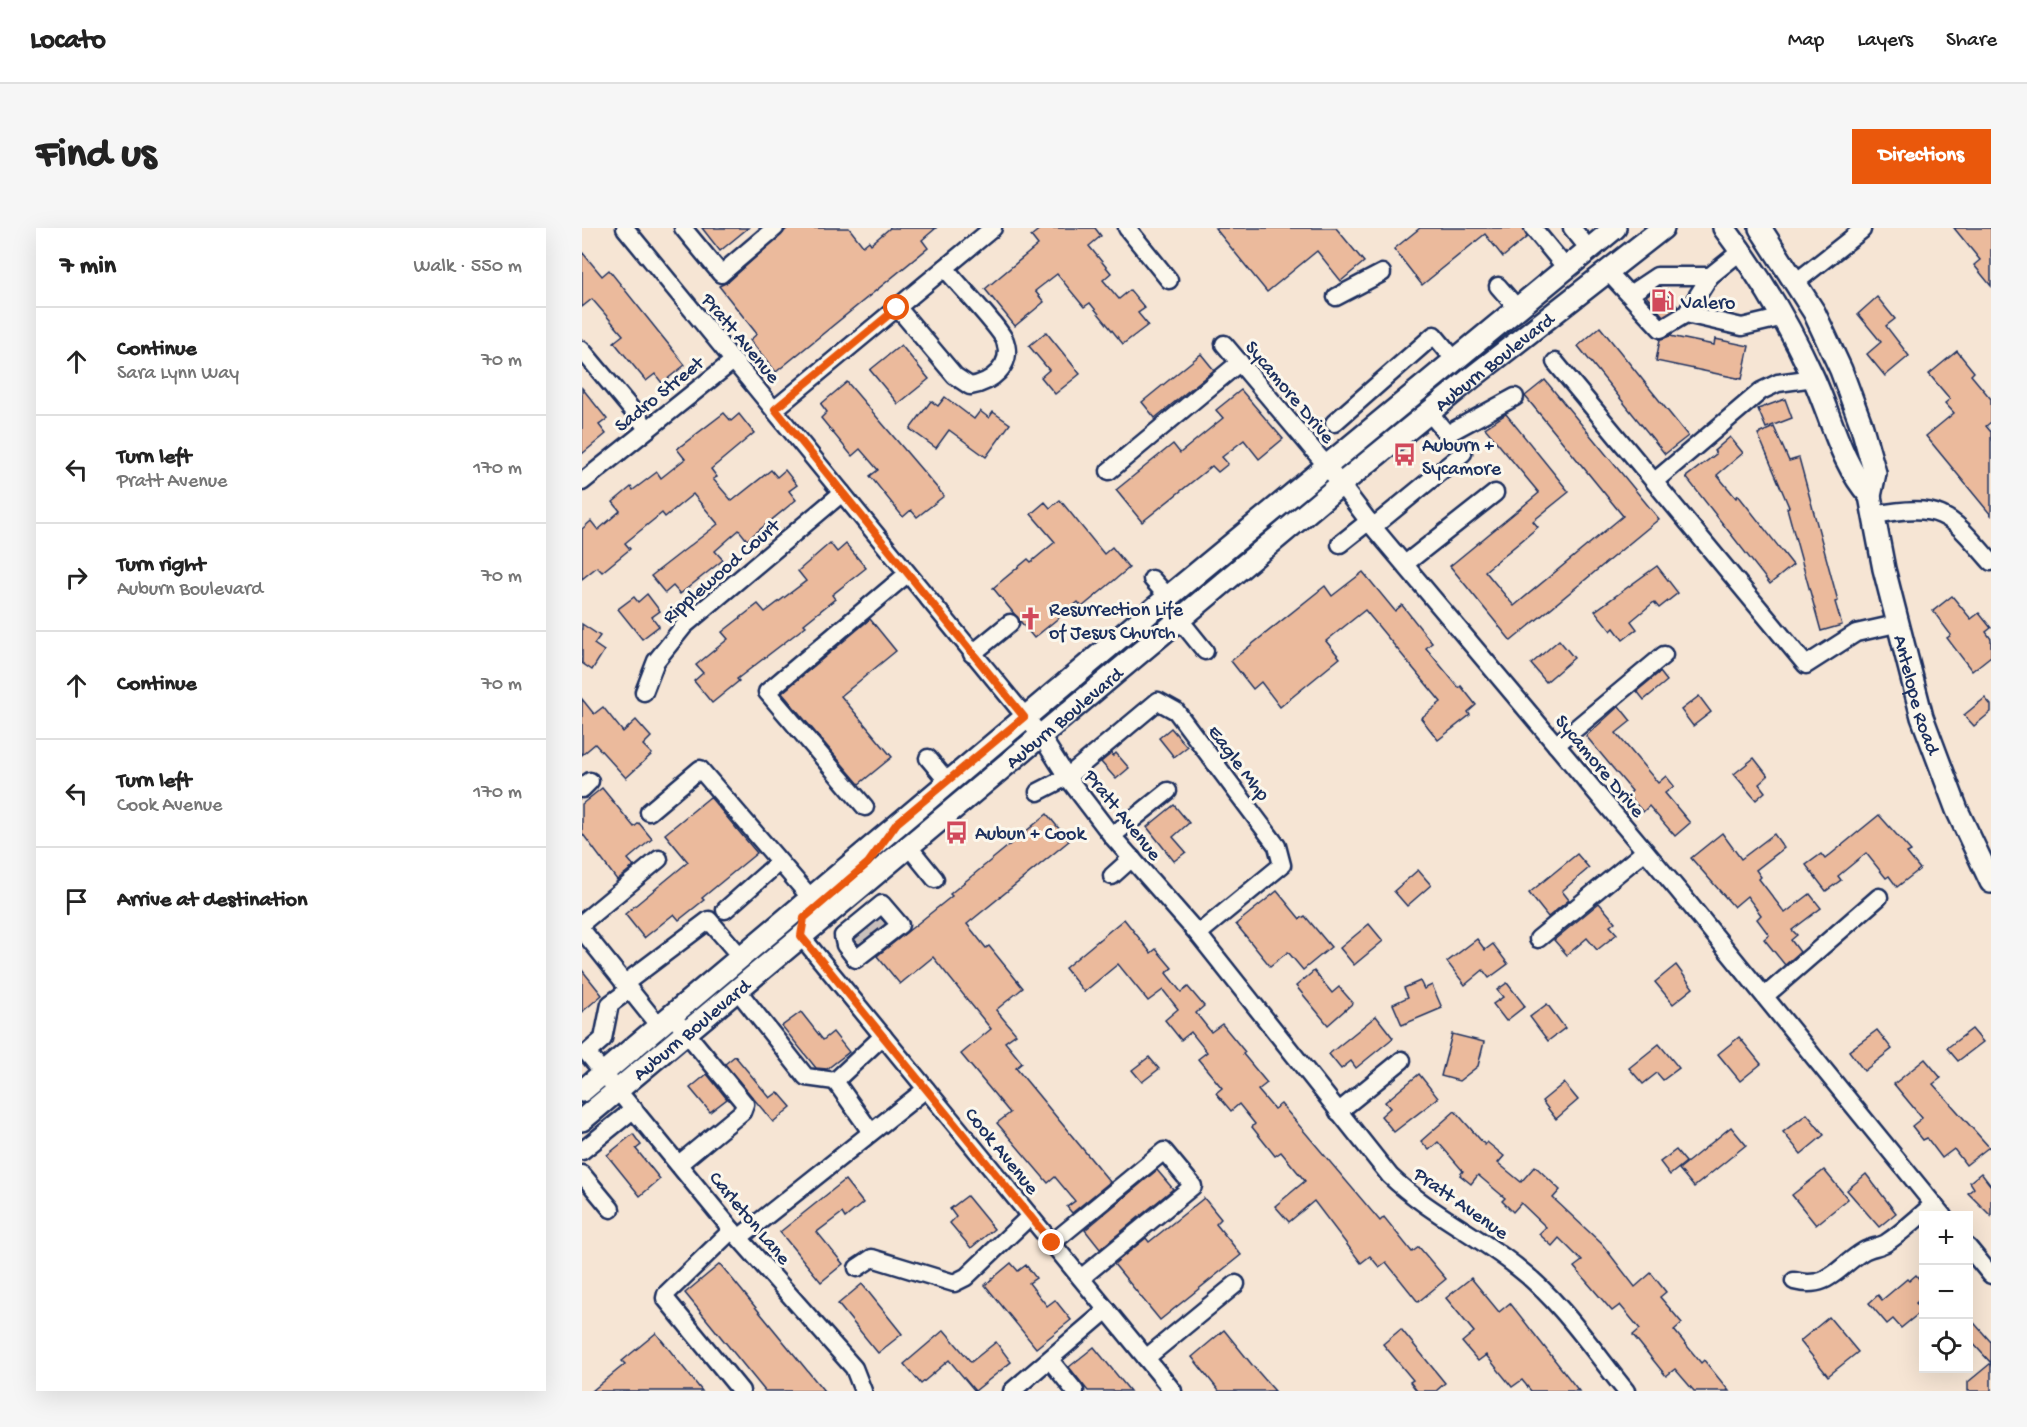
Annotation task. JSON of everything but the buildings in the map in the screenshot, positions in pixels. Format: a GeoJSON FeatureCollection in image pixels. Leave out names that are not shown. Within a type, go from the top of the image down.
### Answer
{"type":"FeatureCollection","features":[{"type":"Feature","properties":{"kind":"main road","name":"Auburn Boulevard"},"geometry":{"type":"LineString","coordinates":[[582,1091],[897,823],[1326,465],[1615,228]]}},
{"type":"Feature","properties":{"kind":"main road","name":"Auburn Boulevard"},"geometry":{"type":"LineString","coordinates":[[582,1120],[1340,485],[1663,228]]}},
{"type":"Feature","properties":{"kind":"main road","name":"Antelope Road"},"geometry":{"type":"LineString","coordinates":[[1724,228],[1764,282],[1784,317],[1814,378],[1856,480],[1872,505]]}},
{"type":"Feature","properties":{"kind":"main road","name":"Antelope Road"},"geometry":{"type":"LineString","coordinates":[[1760,228],[1819,321],[1861,424],[1875,473],[1872,505],[1896,624],[1922,717],[1940,766],[1991,882]]}},
{"type":"Feature","properties":{"kind":"main road"},"geometry":{"type":"LineString","coordinates":[[801,936],[804,918],[868,863],[897,823]]}},
{"type":"Feature","properties":{"kind":"street","name":"Pratt Avenue"},"geometry":{"type":"LineString","coordinates":[[625,228],[1041,736],[1067,777],[1112,836],[1197,934],[1390,1176],[1414,1199],[1494,1249],[1542,1288],[1626,1391]]}},
{"type":"Feature","properties":{"kind":"street"},"geometry":{"type":"LineString","coordinates":[[683,228],[721,274],[775,228]]}},
{"type":"Feature","properties":{"kind":"street"},"geometry":{"type":"LineString","coordinates":[[775,409],[993,228]]}},
{"type":"Feature","properties":{"kind":"street"},"geometry":{"type":"LineString","coordinates":[[1126,228],[1169,280]]}},
{"type":"Feature","properties":{"kind":"street"},"geometry":{"type":"LineString","coordinates":[[1533,228],[1566,268]]}},
{"type":"Feature","properties":{"kind":"street"},"geometry":{"type":"LineString","coordinates":[[1572,228],[1589,249]]}},
{"type":"Feature","properties":{"kind":"street"},"geometry":{"type":"LineString","coordinates":[[1796,282],[1862,230],[1860,228]]}},
{"type":"Feature","properties":{"kind":"street"},"geometry":{"type":"LineString","coordinates":[[1608,272],[1661,329],[1686,314],[1710,276],[1741,251]]}},
{"type":"Feature","properties":{"kind":"street"},"geometry":{"type":"LineString","coordinates":[[897,308],[955,376],[969,386],[984,383],[999,372],[1006,358],[1005,340],[945,268]]}},
{"type":"Feature","properties":{"kind":"street"},"geometry":{"type":"LineString","coordinates":[[1336,297],[1382,273]]}},
{"type":"Feature","properties":{"kind":"street"},"geometry":{"type":"LineString","coordinates":[[1630,294],[1657,276],[1710,276]]}},
{"type":"Feature","properties":{"kind":"street"},"geometry":{"type":"LineString","coordinates":[[1498,286],[1517,308]]}},
{"type":"Feature","properties":{"kind":"street"},"geometry":{"type":"LineString","coordinates":[[1686,314],[1742,327],[1784,317]]}},
{"type":"Feature","properties":{"kind":"street"},"geometry":{"type":"LineString","coordinates":[[1334,423],[1434,335],[1454,359]]}},
{"type":"Feature","properties":{"kind":"street","name":"Sycamore Drive"},"geometry":{"type":"LineString","coordinates":[[1224,344],[1326,465],[1371,524],[1645,851],[1938,1210]]}},
{"type":"Feature","properties":{"kind":"street"},"geometry":{"type":"LineString","coordinates":[[582,350],[647,428]]}},
{"type":"Feature","properties":{"kind":"street","name":"Sadro Street"},"geometry":{"type":"LineString","coordinates":[[582,482],[733,361]]}},
{"type":"Feature","properties":{"kind":"street"},"geometry":{"type":"LineString","coordinates":[[1109,471],[1240,362]]}},
{"type":"Feature","properties":{"kind":"street"},"geometry":{"type":"LineString","coordinates":[[1555,362],[1806,665],[1856,633],[1896,624]]}},
{"type":"Feature","properties":{"kind":"street"},"geometry":{"type":"LineString","coordinates":[[1655,481],[1761,391],[1779,383],[1814,378]]}},
{"type":"Feature","properties":{"kind":"street"},"geometry":{"type":"LineString","coordinates":[[1429,412],[1447,434],[1515,397]]}},
{"type":"Feature","properties":{"kind":"street"},"geometry":{"type":"LineString","coordinates":[[1340,544],[1371,524],[1463,453]]}},
{"type":"Feature","properties":{"kind":"street","name":"Ripplewood Court"},"geometry":{"type":"LineString","coordinates":[[644,692],[656,661],[684,626],[842,493]]}},
{"type":"Feature","properties":{"kind":"street"},"geometry":{"type":"LineString","coordinates":[[1405,564],[1495,493]]}},
{"type":"Feature","properties":{"kind":"street"},"geometry":{"type":"LineString","coordinates":[[1872,505],[1921,509],[1942,514],[1963,530],[1991,562]]}},
{"type":"Feature","properties":{"kind":"street"},"geometry":{"type":"LineString","coordinates":[[865,807],[767,692],[907,574]]}},
{"type":"Feature","properties":{"kind":"street"},"geometry":{"type":"LineString","coordinates":[[1152,579],[1168,597]]}},
{"type":"Feature","properties":{"kind":"street"},"geometry":{"type":"LineString","coordinates":[[1180,620],[1205,651]]}},
{"type":"Feature","properties":{"kind":"street"},"geometry":{"type":"LineString","coordinates":[[972,654],[1010,622]]}},
{"type":"Feature","properties":{"kind":"street"},"geometry":{"type":"LineString","coordinates":[[1556,745],[1664,655]]}},
{"type":"Feature","properties":{"kind":"street","name":"Eagle Mhp"},"geometry":{"type":"LineString","coordinates":[[1067,777],[1158,701],[1176,711],[1276,846],[1282,865],[1197,934]]}},
{"type":"Feature","properties":{"kind":"street"},"geometry":{"type":"LineString","coordinates":[[928,758],[948,782]]}},
{"type":"Feature","properties":{"kind":"street"},"geometry":{"type":"LineString","coordinates":[[649,812],[700,769],[778,863],[810,897]]}},
{"type":"Feature","properties":{"kind":"street"},"geometry":{"type":"LineString","coordinates":[[1038,792],[1067,777]]}},
{"type":"Feature","properties":{"kind":"street"},"geometry":{"type":"LineString","coordinates":[[1112,836],[1168,791]]}},
{"type":"Feature","properties":{"kind":"street"},"geometry":{"type":"LineString","coordinates":[[909,846],[935,879]]}},
{"type":"Feature","properties":{"kind":"street"},"geometry":{"type":"LineString","coordinates":[[1538,939],[1645,851]]}},
{"type":"Feature","properties":{"kind":"street"},"geometry":{"type":"LineString","coordinates":[[1112,876],[1132,858]]}},
{"type":"Feature","properties":{"kind":"street"},"geometry":{"type":"LineString","coordinates":[[582,923],[659,859]]}},
{"type":"Feature","properties":{"kind":"street"},"geometry":{"type":"LineString","coordinates":[[725,910],[778,863]]}},
{"type":"Feature","properties":{"kind":"street"},"geometry":{"type":"LineString","coordinates":[[850,896],[870,931]]}},
{"type":"Feature","properties":{"kind":"street"},"geometry":{"type":"LineString","coordinates":[[1764,996],[1879,897]]}},
{"type":"Feature","properties":{"kind":"street"},"geometry":{"type":"LineString","coordinates":[[627,987],[709,920],[740,956]]}},
{"type":"Feature","properties":{"kind":"street"},"geometry":{"type":"LineString","coordinates":[[582,930],[627,987],[664,1019],[686,1033],[744,1104],[742,1112],[679,1164]]}},
{"type":"Feature","properties":{"kind":"street"},"geometry":{"type":"LineString","coordinates":[[870,931],[856,959],[845,945],[843,936],[870,931]]}},
{"type":"Feature","properties":{"kind":"street","name":"Cook Avenue"},"geometry":{"type":"LineString","coordinates":[[801,936],[1173,1391]]}},
{"type":"Feature","properties":{"kind":"street"},"geometry":{"type":"LineString","coordinates":[[832,975],[853,955]]}},
{"type":"Feature","properties":{"kind":"street","name":"Carleton Lane"},"geometry":{"type":"LineString","coordinates":[[627,987],[609,1004],[603,1039],[587,1053],[736,1234],[854,1368],[863,1391]]}},
{"type":"Feature","properties":{"kind":"street"},"geometry":{"type":"LineString","coordinates":[[738,991],[806,1077],[835,1081],[871,1132]]}},
{"type":"Feature","properties":{"kind":"street"},"geometry":{"type":"LineString","coordinates":[[835,1081],[883,1036]]}},
{"type":"Feature","properties":{"kind":"street"},"geometry":{"type":"LineString","coordinates":[[1338,1112],[1402,1060]]}},
{"type":"Feature","properties":{"kind":"street"},"geometry":{"type":"LineString","coordinates":[[741,1391],[664,1298],[666,1294],[736,1234],[926,1089]]}},
{"type":"Feature","properties":{"kind":"street"},"geometry":{"type":"LineString","coordinates":[[582,1151],[634,1109]]}},
{"type":"Feature","properties":{"kind":"street"},"geometry":{"type":"LineString","coordinates":[[1052,1243],[1164,1150],[1193,1185],[1081,1278]]}},
{"type":"Feature","properties":{"kind":"street"},"geometry":{"type":"LineString","coordinates":[[582,1174],[611,1209]]}},
{"type":"Feature","properties":{"kind":"street"},"geometry":{"type":"LineString","coordinates":[[1794,1281],[1811,1286],[1830,1278],[1862,1252],[1895,1237],[1938,1210]]}},
{"type":"Feature","properties":{"kind":"street"},"geometry":{"type":"LineString","coordinates":[[857,1268],[872,1258],[954,1283],[966,1277],[1030,1216]]}},
{"type":"Feature","properties":{"kind":"street"},"geometry":{"type":"LineString","coordinates":[[1973,1253],[1991,1275]]}},
{"type":"Feature","properties":{"kind":"street"},"geometry":{"type":"LineString","coordinates":[[1146,1358],[1236,1284]]}},
{"type":"Feature","properties":{"kind":"street"},"geometry":{"type":"LineString","coordinates":[[1012,1391],[1107,1310]]}},
{"type":"Feature","properties":{"kind":"street"},"geometry":{"type":"LineString","coordinates":[[1050,1360],[1075,1391]]}},
{"type":"Feature","properties":{"kind":"tunnel"},"geometry":{"type":"LineString","coordinates":[[871,920],[882,933]]}},
{"type":"Feature","properties":{"kind":"tunnel"},"geometry":{"type":"LineString","coordinates":[[858,930],[869,943]]}},
{"type":"Feature","properties":{"kind":"place","name":"Valero"},"geometry":{"type":"Point","coordinates":[1663,301]}},
{"type":"Feature","properties":{"kind":"place","name":"Auburn + Sycamore"},"geometry":{"type":"Point","coordinates":[1404,455]}},
{"type":"Feature","properties":{"kind":"place","name":"Resurrection Life of Jesus Church"},"geometry":{"type":"Point","coordinates":[1031,619]}},
{"type":"Feature","properties":{"kind":"place","name":"Aubun + Cook"},"geometry":{"type":"Point","coordinates":[957,832]}},
{"type":"Feature","properties":{"kind":"route"},"geometry":{"type":"LineString","coordinates":[[897,308],[775,409],[1024,717],[897,823],[868,863],[804,918],[801,936],[1052,1243]]}}]}
